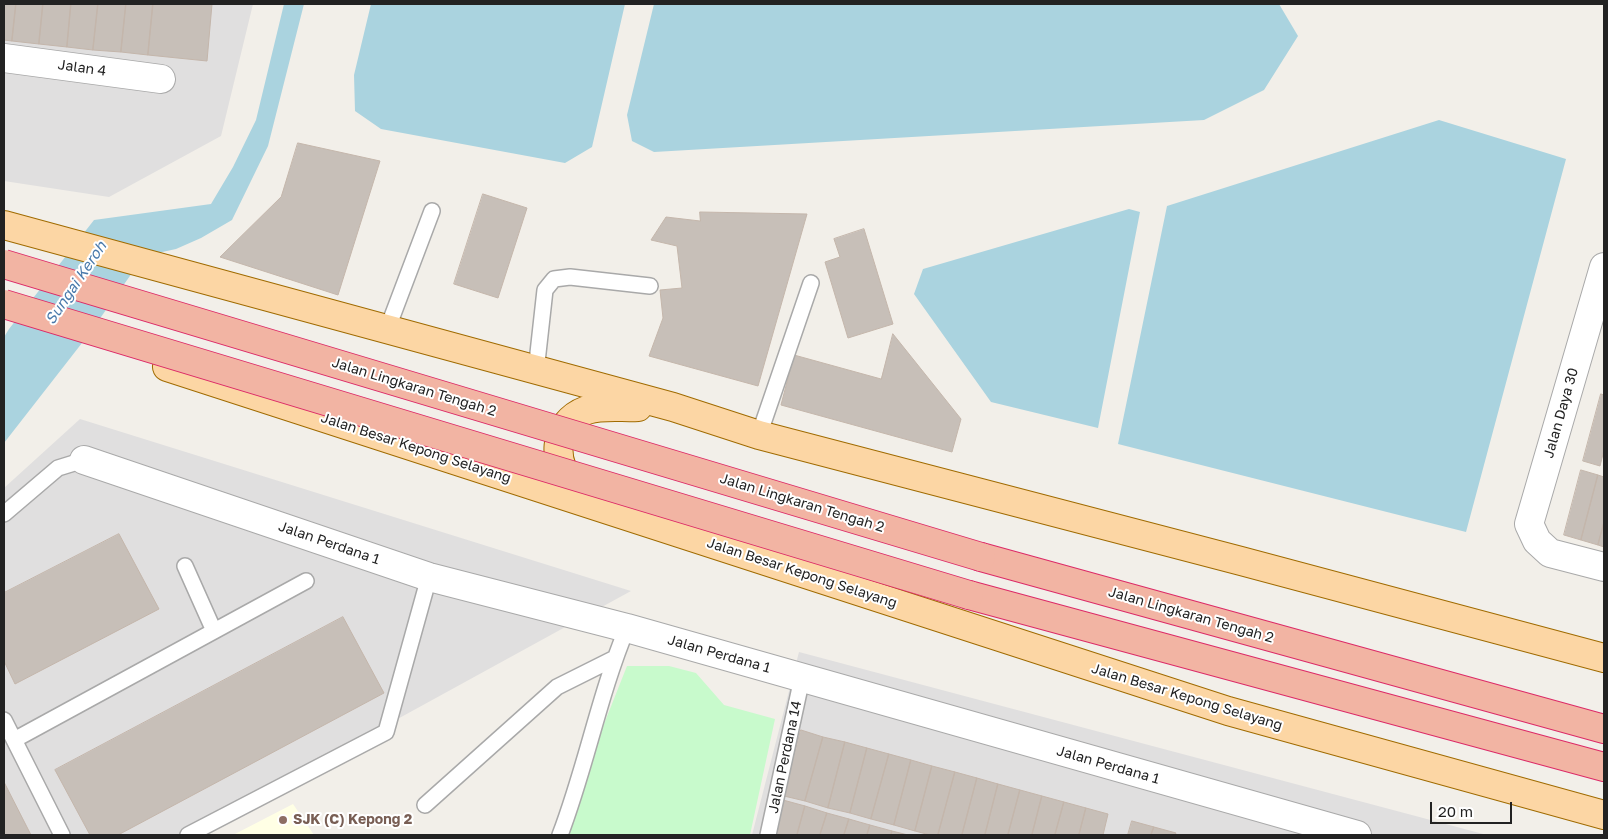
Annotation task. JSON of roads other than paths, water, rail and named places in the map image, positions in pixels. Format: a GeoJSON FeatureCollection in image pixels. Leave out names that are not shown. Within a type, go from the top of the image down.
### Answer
{"type":"FeatureCollection","features":[{"type":"Feature","properties":{"kind":"highway","name":"Jalan Lingkaran Tengah 2"},"geometry":{"type":"LineString","coordinates":[[4,264],[981,557],[1604,729]]}},
{"type":"Feature","properties":{"kind":"highway"},"geometry":{"type":"LineString","coordinates":[[4,304],[969,595],[1604,766]]}},
{"type":"Feature","properties":{"kind":"main road"},"geometry":{"type":"LineString","coordinates":[[4,225],[674,408],[760,435],[1604,658]]}},
{"type":"Feature","properties":{"kind":"main road","name":"Jalan Besar Kepong Selayang"},"geometry":{"type":"LineString","coordinates":[[4,314],[1228,711],[1604,815]]}},
{"type":"Feature","properties":{"kind":"main road"},"geometry":{"type":"LineString","coordinates":[[619,513],[575,488],[560,469],[558,450],[562,430],[571,418],[588,409],[674,408]]}},
{"type":"Feature","properties":{"kind":"street","name":"Jalan 4"},"geometry":{"type":"LineString","coordinates":[[4,58],[161,79]]}},
{"type":"Feature","properties":{"kind":"street","name":"Jalan Daya 30"},"geometry":{"type":"LineString","coordinates":[[1604,267],[1594,340],[1528,524],[1537,542],[1550,553],[1604,567]]}},
{"type":"Feature","properties":{"kind":"street","name":"Jalan Perdana 1"},"geometry":{"type":"LineString","coordinates":[[84,460],[428,577],[627,628],[1357,835]]}},
{"type":"Feature","properties":{"kind":"lane"},"geometry":{"type":"LineString","coordinates":[[387,330],[432,211]]}},
{"type":"Feature","properties":{"kind":"lane"},"geometry":{"type":"LineString","coordinates":[[536,371],[545,290],[554,279],[570,277],[650,286]]}},
{"type":"Feature","properties":{"kind":"lane"},"geometry":{"type":"LineString","coordinates":[[760,435],[811,283]]}},
{"type":"Feature","properties":{"kind":"lane"},"geometry":{"type":"LineString","coordinates":[[4,514],[58,468],[84,460]]}},
{"type":"Feature","properties":{"kind":"lane"},"geometry":{"type":"LineString","coordinates":[[185,566],[214,631]]}},
{"type":"Feature","properties":{"kind":"lane"},"geometry":{"type":"LineString","coordinates":[[188,835],[386,732],[428,577]]}},
{"type":"Feature","properties":{"kind":"lane"},"geometry":{"type":"LineString","coordinates":[[14,740],[306,581]]}},
{"type":"Feature","properties":{"kind":"lane"},"geometry":{"type":"LineString","coordinates":[[560,835],[571,805],[615,658],[627,628]]}},
{"type":"Feature","properties":{"kind":"lane"},"geometry":{"type":"LineString","coordinates":[[425,805],[557,687],[615,658]]}},
{"type":"Feature","properties":{"kind":"lane","name":"Jalan Perdana 14"},"geometry":{"type":"LineString","coordinates":[[768,835],[802,678]]}},
{"type":"Feature","properties":{"kind":"lane"},"geometry":{"type":"LineString","coordinates":[[4,720],[62,835]]}},
{"type":"Feature","properties":{"kind":"water","name":"Sungai Keroh"},"geometry":{"type":"Polygon","coordinates":[[[284,4],[304,4],[268,146],[232,220],[201,238],[176,249],[144,256],[89,334],[4,443],[4,337],[9,329],[94,220],[211,204],[233,167],[256,120],[284,4]]]}},
{"type":"Feature","properties":{"kind":"water"},"geometry":{"type":"Polygon","coordinates":[[[371,4],[625,4],[592,147],[565,163],[381,129],[355,111],[354,75],[371,4]]]}},
{"type":"Feature","properties":{"kind":"water"},"geometry":{"type":"Polygon","coordinates":[[[654,4],[1279,4],[1298,36],[1264,90],[1204,120],[654,152],[632,141],[627,115],[654,4]]]}},
{"type":"Feature","properties":{"kind":"water"},"geometry":{"type":"Polygon","coordinates":[[[1439,120],[1566,159],[1466,532],[1118,444],[1167,206],[1439,120]]]}},
{"type":"Feature","properties":{"kind":"water"},"geometry":{"type":"Polygon","coordinates":[[[1129,209],[1140,212],[1098,428],[991,402],[914,294],[923,269],[1129,209]]]}},
{"type":"Feature","properties":{"kind":"place","name":"SJK (C) Kepong 2"},"geometry":{"type":"Point","coordinates":[283,820]}}]}
